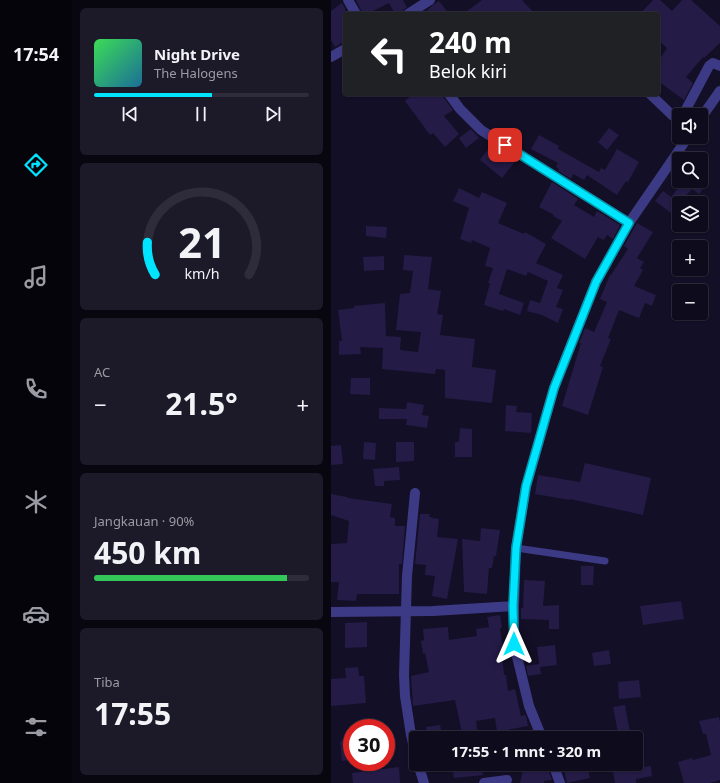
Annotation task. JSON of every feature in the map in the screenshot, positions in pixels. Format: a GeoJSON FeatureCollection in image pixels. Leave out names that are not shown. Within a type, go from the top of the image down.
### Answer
{"type":"FeatureCollection","features":[{"type":"Feature","properties":{"kind":"street"},"geometry":{"type":"LineString","coordinates":[[348,0],[354,12]]}},
{"type":"Feature","properties":{"kind":"street"},"geometry":{"type":"LineString","coordinates":[[411,12],[430,0]]}},
{"type":"Feature","properties":{"kind":"street"},"geometry":{"type":"LineString","coordinates":[[331,57],[343,50]]}},
{"type":"Feature","properties":{"kind":"street"},"geometry":{"type":"LineString","coordinates":[[687,108],[709,66],[713,63],[720,66]]}},
{"type":"Feature","properties":{"kind":"street"},"geometry":{"type":"LineString","coordinates":[[450,96],[460,109],[481,130],[629,223]]}},
{"type":"Feature","properties":{"kind":"street"},"geometry":{"type":"LineString","coordinates":[[652,96],[672,115]]}},
{"type":"Feature","properties":{"kind":"street"},"geometry":{"type":"LineString","coordinates":[[708,110],[718,98]]}},
{"type":"Feature","properties":{"kind":"street"},"geometry":{"type":"LineString","coordinates":[[539,731],[529,706],[514,644],[513,606],[516,548],[526,486],[554,388],[596,282],[629,223],[683,144]]}},
{"type":"Feature","properties":{"kind":"street"},"geometry":{"type":"LineString","coordinates":[[411,731],[407,711],[404,675],[408,569],[415,493]]}},
{"type":"Feature","properties":{"kind":"street"},"geometry":{"type":"LineString","coordinates":[[331,612],[406,610],[433,611],[513,606]]}},
{"type":"Feature","properties":{"kind":"street"},"geometry":{"type":"LineString","coordinates":[[420,771],[423,783]]}},
{"type":"Feature","properties":{"kind":"street"},"geometry":{"type":"LineString","coordinates":[[556,771],[560,783]]}},
{"type":"Feature","properties":{"kind":"street"},"geometry":{"type":"LineString","coordinates":[[484,783],[507,780]]}},
{"type":"Feature","properties":{"kind":"lane"},"geometry":{"type":"LineString","coordinates":[[516,548],[605,561]]}},
{"type":"Feature","properties":{"kind":"building"},"geometry":{"type":"Polygon","coordinates":[[[356,0],[403,0],[407,7],[402,12],[394,12],[389,3],[371,12],[362,12],[356,0]]]}},
{"type":"Feature","properties":{"kind":"building"},"geometry":{"type":"Polygon","coordinates":[[[482,0],[522,0],[533,12],[466,12],[482,0]]]}},
{"type":"Feature","properties":{"kind":"building"},"geometry":{"type":"Polygon","coordinates":[[[653,0],[660,0],[672,11],[682,0],[691,0],[720,26],[720,43],[704,58],[703,57],[686,77],[693,83],[684,100],[660,82],[660,59],[667,48],[660,42],[660,12],[642,12],[653,0]]]}},
{"type":"Feature","properties":{"kind":"building"},"geometry":{"type":"Polygon","coordinates":[[[439,1],[447,12],[425,12],[439,1]]]}},
{"type":"Feature","properties":{"kind":"building"},"geometry":{"type":"Polygon","coordinates":[[[342,3],[345,8],[345,12],[343,12],[343,42],[335,47],[331,40],[331,11],[342,3]]]}},
{"type":"Feature","properties":{"kind":"building"},"geometry":{"type":"Polygon","coordinates":[[[411,96],[444,96],[453,110],[444,116],[459,134],[445,147],[433,133],[430,135],[405,101],[411,96]]]}},
{"type":"Feature","properties":{"kind":"building"},"geometry":{"type":"Polygon","coordinates":[[[609,128],[619,135],[607,150],[598,142],[609,128]]]}},
{"type":"Feature","properties":{"kind":"building"},"geometry":{"type":"Polygon","coordinates":[[[471,129],[479,138],[466,148],[459,138],[471,129]]]}},
{"type":"Feature","properties":{"kind":"building"},"geometry":{"type":"Polygon","coordinates":[[[539,135],[559,146],[558,149],[599,172],[601,168],[605,170],[617,149],[639,162],[628,182],[626,181],[617,195],[587,175],[584,180],[573,174],[571,179],[558,171],[559,169],[556,167],[558,163],[531,149],[539,135]]]}},
{"type":"Feature","properties":{"kind":"building"},"geometry":{"type":"Polygon","coordinates":[[[491,145],[514,163],[502,178],[480,160],[491,145]]]}},
{"type":"Feature","properties":{"kind":"building"},"geometry":{"type":"Polygon","coordinates":[[[552,182],[578,199],[574,205],[594,217],[597,211],[620,225],[613,239],[607,235],[604,240],[598,237],[585,259],[551,238],[562,221],[539,207],[552,182]]]}},
{"type":"Feature","properties":{"kind":"building"},"geometry":{"type":"Polygon","coordinates":[[[459,188],[479,198],[482,192],[507,203],[498,223],[524,234],[525,232],[546,244],[536,263],[563,275],[557,288],[563,290],[556,307],[563,309],[558,323],[542,315],[527,311],[530,300],[540,303],[548,281],[528,272],[526,276],[507,269],[499,294],[524,303],[520,315],[504,309],[503,311],[484,305],[490,283],[488,283],[493,268],[485,266],[490,248],[472,240],[471,243],[460,239],[469,208],[453,201],[459,188]]]}},
{"type":"Feature","properties":{"kind":"building"},"geometry":{"type":"Polygon","coordinates":[[[678,188],[704,188],[699,194],[692,189],[686,196],[672,196],[672,214],[655,201],[663,191],[671,197],[678,188]]]}},
{"type":"Feature","properties":{"kind":"building"},"geometry":{"type":"Polygon","coordinates":[[[637,223],[653,232],[637,258],[644,262],[640,268],[643,270],[634,286],[656,295],[652,306],[645,303],[639,318],[619,310],[608,338],[611,339],[600,366],[603,367],[588,415],[562,406],[581,343],[579,343],[585,328],[594,332],[607,302],[600,299],[610,275],[628,249],[624,246],[637,223]]]}},
{"type":"Feature","properties":{"kind":"building"},"geometry":{"type":"Polygon","coordinates":[[[366,226],[387,227],[386,238],[366,236],[366,226]]]}},
{"type":"Feature","properties":{"kind":"building"},"geometry":{"type":"Polygon","coordinates":[[[404,255],[432,257],[428,289],[441,291],[437,314],[443,315],[440,335],[475,339],[472,367],[496,370],[492,403],[445,398],[445,370],[436,369],[435,374],[382,369],[383,348],[360,347],[361,354],[339,355],[339,341],[342,341],[338,310],[354,308],[354,306],[385,303],[386,336],[401,337],[400,350],[418,352],[421,332],[396,330],[400,294],[410,293],[413,271],[403,270],[404,255]]]}},
{"type":"Feature","properties":{"kind":"building"},"geometry":{"type":"Polygon","coordinates":[[[384,256],[384,270],[364,271],[363,257],[384,256]]]}},
{"type":"Feature","properties":{"kind":"building"},"geometry":{"type":"Polygon","coordinates":[[[351,378],[370,378],[370,395],[350,394],[351,378]]]}},
{"type":"Feature","properties":{"kind":"building"},"geometry":{"type":"Polygon","coordinates":[[[407,402],[424,405],[422,415],[429,416],[427,428],[406,425],[407,419],[379,419],[379,408],[406,409],[407,402]]]}},
{"type":"Feature","properties":{"kind":"building"},"geometry":{"type":"Polygon","coordinates":[[[506,405],[517,406],[516,412],[532,413],[531,433],[505,431],[506,405]]]}},
{"type":"Feature","properties":{"kind":"building"},"geometry":{"type":"Polygon","coordinates":[[[460,428],[472,429],[472,457],[455,457],[455,442],[459,442],[460,428]]]}},
{"type":"Feature","properties":{"kind":"building"},"geometry":{"type":"Polygon","coordinates":[[[364,442],[376,443],[375,460],[363,459],[364,442]]]}},
{"type":"Feature","properties":{"kind":"building"},"geometry":{"type":"Polygon","coordinates":[[[396,442],[414,442],[414,461],[396,462],[396,442]]]}},
{"type":"Feature","properties":{"kind":"building"},"geometry":{"type":"Polygon","coordinates":[[[341,445],[343,464],[331,465],[331,446],[341,445]]]}},
{"type":"Feature","properties":{"kind":"building"},"geometry":{"type":"Polygon","coordinates":[[[585,463],[651,478],[643,515],[570,499],[535,494],[538,475],[580,482],[585,463]]]}},
{"type":"Feature","properties":{"kind":"building"},"geometry":{"type":"Polygon","coordinates":[[[399,467],[400,480],[384,481],[384,486],[375,486],[373,469],[399,467]]]}},
{"type":"Feature","properties":{"kind":"building"},"geometry":{"type":"Polygon","coordinates":[[[331,494],[392,504],[390,517],[395,518],[395,526],[405,526],[402,564],[399,564],[399,594],[357,594],[356,601],[337,600],[339,582],[331,582],[331,544],[347,543],[349,521],[331,515],[331,494]]]}},
{"type":"Feature","properties":{"kind":"building"},"geometry":{"type":"Polygon","coordinates":[[[420,514],[430,514],[429,517],[439,519],[437,537],[458,539],[447,599],[432,596],[435,576],[425,575],[426,565],[415,564],[420,514]]]}},
{"type":"Feature","properties":{"kind":"building"},"geometry":{"type":"Polygon","coordinates":[[[481,528],[500,530],[496,556],[494,556],[492,568],[489,568],[487,594],[464,592],[462,539],[480,541],[481,528]]]}},
{"type":"Feature","properties":{"kind":"building"},"geometry":{"type":"Polygon","coordinates":[[[581,566],[594,566],[593,585],[581,585],[581,566]]]}},
{"type":"Feature","properties":{"kind":"building"},"geometry":{"type":"Polygon","coordinates":[[[524,580],[545,581],[543,606],[559,605],[559,629],[549,629],[549,620],[521,619],[524,580]]]}},
{"type":"Feature","properties":{"kind":"building"},"geometry":{"type":"Polygon","coordinates":[[[681,601],[684,619],[643,625],[640,606],[681,601]]]}},
{"type":"Feature","properties":{"kind":"building"},"geometry":{"type":"Polygon","coordinates":[[[500,615],[504,675],[506,675],[508,691],[515,689],[521,716],[526,715],[528,726],[497,731],[495,718],[476,721],[477,731],[462,731],[455,700],[413,706],[411,676],[429,672],[425,653],[423,654],[421,641],[424,640],[423,629],[448,627],[449,640],[477,636],[476,629],[489,627],[487,617],[500,615]]]}},
{"type":"Feature","properties":{"kind":"building"},"geometry":{"type":"Polygon","coordinates":[[[367,622],[367,647],[345,648],[345,623],[367,622]]]}},
{"type":"Feature","properties":{"kind":"building"},"geometry":{"type":"Polygon","coordinates":[[[555,645],[557,665],[540,667],[541,674],[528,676],[526,666],[539,664],[537,647],[555,645]]]}},
{"type":"Feature","properties":{"kind":"building"},"geometry":{"type":"Polygon","coordinates":[[[609,650],[611,664],[594,666],[592,653],[609,650]]]}},
{"type":"Feature","properties":{"kind":"building"},"geometry":{"type":"Polygon","coordinates":[[[358,667],[359,676],[364,676],[366,703],[331,706],[331,679],[346,678],[345,668],[358,667]]]}},
{"type":"Feature","properties":{"kind":"building"},"geometry":{"type":"Polygon","coordinates":[[[639,680],[641,697],[619,699],[618,682],[639,680]]]}},
{"type":"Feature","properties":{"kind":"building"},"geometry":{"type":"Polygon","coordinates":[[[625,705],[630,731],[618,731],[613,707],[625,705]]]}},
{"type":"Feature","properties":{"kind":"building"},"geometry":{"type":"Polygon","coordinates":[[[719,717],[720,780],[710,783],[684,783],[678,762],[711,755],[706,734],[703,734],[699,721],[719,717]]]}},
{"type":"Feature","properties":{"kind":"building"},"geometry":{"type":"Polygon","coordinates":[[[440,725],[441,731],[426,731],[426,727],[440,725]]]}},
{"type":"Feature","properties":{"kind":"building"},"geometry":{"type":"Polygon","coordinates":[[[340,741],[343,741],[343,761],[342,761],[340,741]]]}},
{"type":"Feature","properties":{"kind":"building"},"geometry":{"type":"Polygon","coordinates":[[[651,766],[652,776],[636,779],[636,783],[615,783],[613,771],[643,771],[643,767],[651,766]]]}},
{"type":"Feature","properties":{"kind":"building"},"geometry":{"type":"Polygon","coordinates":[[[399,767],[400,783],[353,783],[352,773],[368,771],[395,771],[395,768],[399,767]]]}},
{"type":"Feature","properties":{"kind":"building"},"geometry":{"type":"Polygon","coordinates":[[[453,771],[482,771],[483,775],[454,778],[453,771]]]}},
{"type":"Feature","properties":{"kind":"building"},"geometry":{"type":"Polygon","coordinates":[[[523,771],[549,771],[552,780],[544,781],[544,783],[520,783],[523,771]]]}},
{"type":"Feature","properties":{"kind":"building"},"geometry":{"type":"Polygon","coordinates":[[[564,771],[588,771],[590,778],[567,783],[564,771]]]}},
{"type":"Feature","properties":{"kind":"route"},"geometry":{"type":"LineString","coordinates":[[505,145],[629,223],[596,282],[554,388],[526,486],[516,548],[513,606],[514,644]]}}]}
